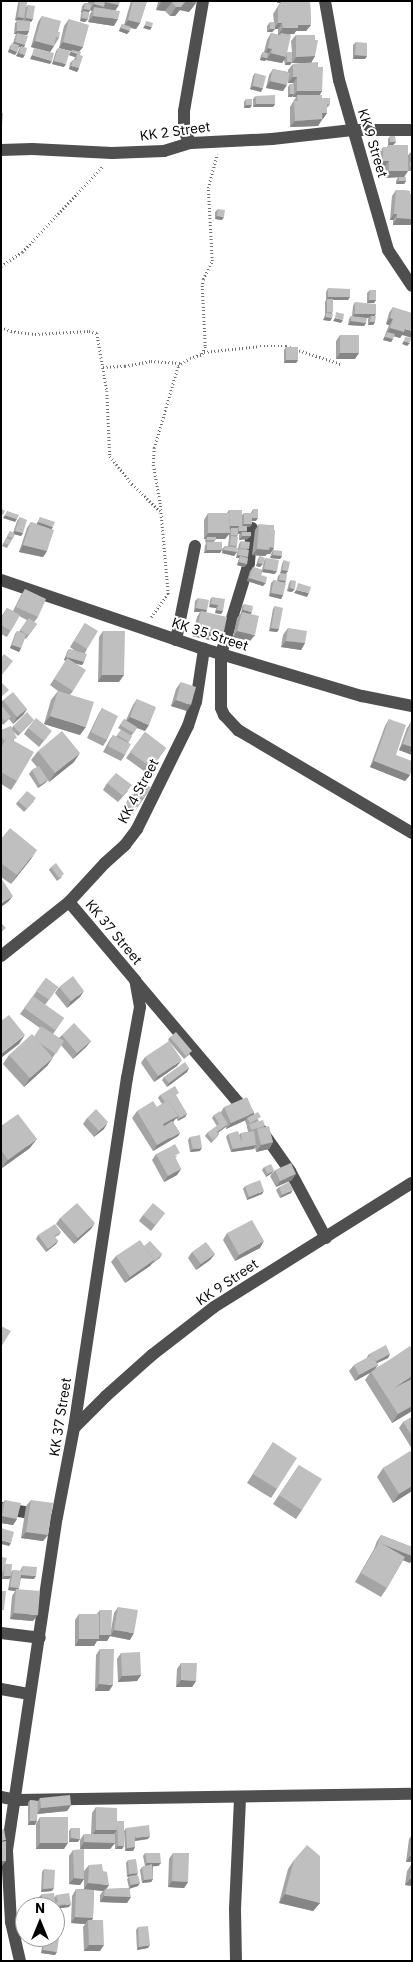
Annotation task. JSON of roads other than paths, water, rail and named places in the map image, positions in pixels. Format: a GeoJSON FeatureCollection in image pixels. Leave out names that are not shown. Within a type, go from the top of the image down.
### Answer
{"type":"FeatureCollection","features":[{"type":"Feature","properties":{"kind":"street"},"geometry":{"type":"LineString","coordinates":[[191,142],[184,132],[184,111],[202,1]]}},
{"type":"Feature","properties":{"kind":"street","name":"KK 9 Street"},"geometry":{"type":"LineString","coordinates":[[325,1],[339,80],[388,250],[412,286]]}},
{"type":"Feature","properties":{"kind":"street","name":"KK 2 Street"},"geometry":{"type":"LineString","coordinates":[[1,150],[32,149],[112,153],[164,151],[191,142],[272,139],[352,130],[412,130]]}},
{"type":"Feature","properties":{"kind":"street"},"geometry":{"type":"LineString","coordinates":[[252,528],[249,563],[221,654],[221,708],[229,723],[412,833]]}},
{"type":"Feature","properties":{"kind":"street"},"geometry":{"type":"LineString","coordinates":[[176,640],[195,546]]}},
{"type":"Feature","properties":{"kind":"street","name":"KK 35 Street"},"geometry":{"type":"LineString","coordinates":[[1,580],[204,649],[362,696],[412,706]]}},
{"type":"Feature","properties":{"kind":"street","name":"KK 4 Street"},"geometry":{"type":"LineString","coordinates":[[1,956],[69,902],[100,868],[125,845],[137,829],[188,726],[196,702],[204,649]]}},
{"type":"Feature","properties":{"kind":"street","name":"KK 37 Street"},"geometry":{"type":"LineString","coordinates":[[20,1961],[6,1922],[7,1867],[30,1694],[57,1517],[74,1428],[127,1078],[139,1017],[139,993],[135,980],[69,902]]}},
{"type":"Feature","properties":{"kind":"street"},"geometry":{"type":"LineString","coordinates":[[135,980],[272,1143],[290,1171],[326,1238]]}},
{"type":"Feature","properties":{"kind":"street","name":"KK 9 Street"},"geometry":{"type":"LineString","coordinates":[[74,1428],[152,1355],[214,1307],[412,1183]]}},
{"type":"Feature","properties":{"kind":"street"},"geometry":{"type":"LineString","coordinates":[[1,1508],[57,1517]]}},
{"type":"Feature","properties":{"kind":"street"},"geometry":{"type":"LineString","coordinates":[[1,1633],[40,1638]]}},
{"type":"Feature","properties":{"kind":"street"},"geometry":{"type":"LineString","coordinates":[[1,1690],[30,1694]]}},
{"type":"Feature","properties":{"kind":"street"},"geometry":{"type":"LineString","coordinates":[[1,1797],[16,1800],[412,1794]]}},
{"type":"Feature","properties":{"kind":"street"},"geometry":{"type":"LineString","coordinates":[[236,1961],[235,1909],[240,1798]]}}]}
